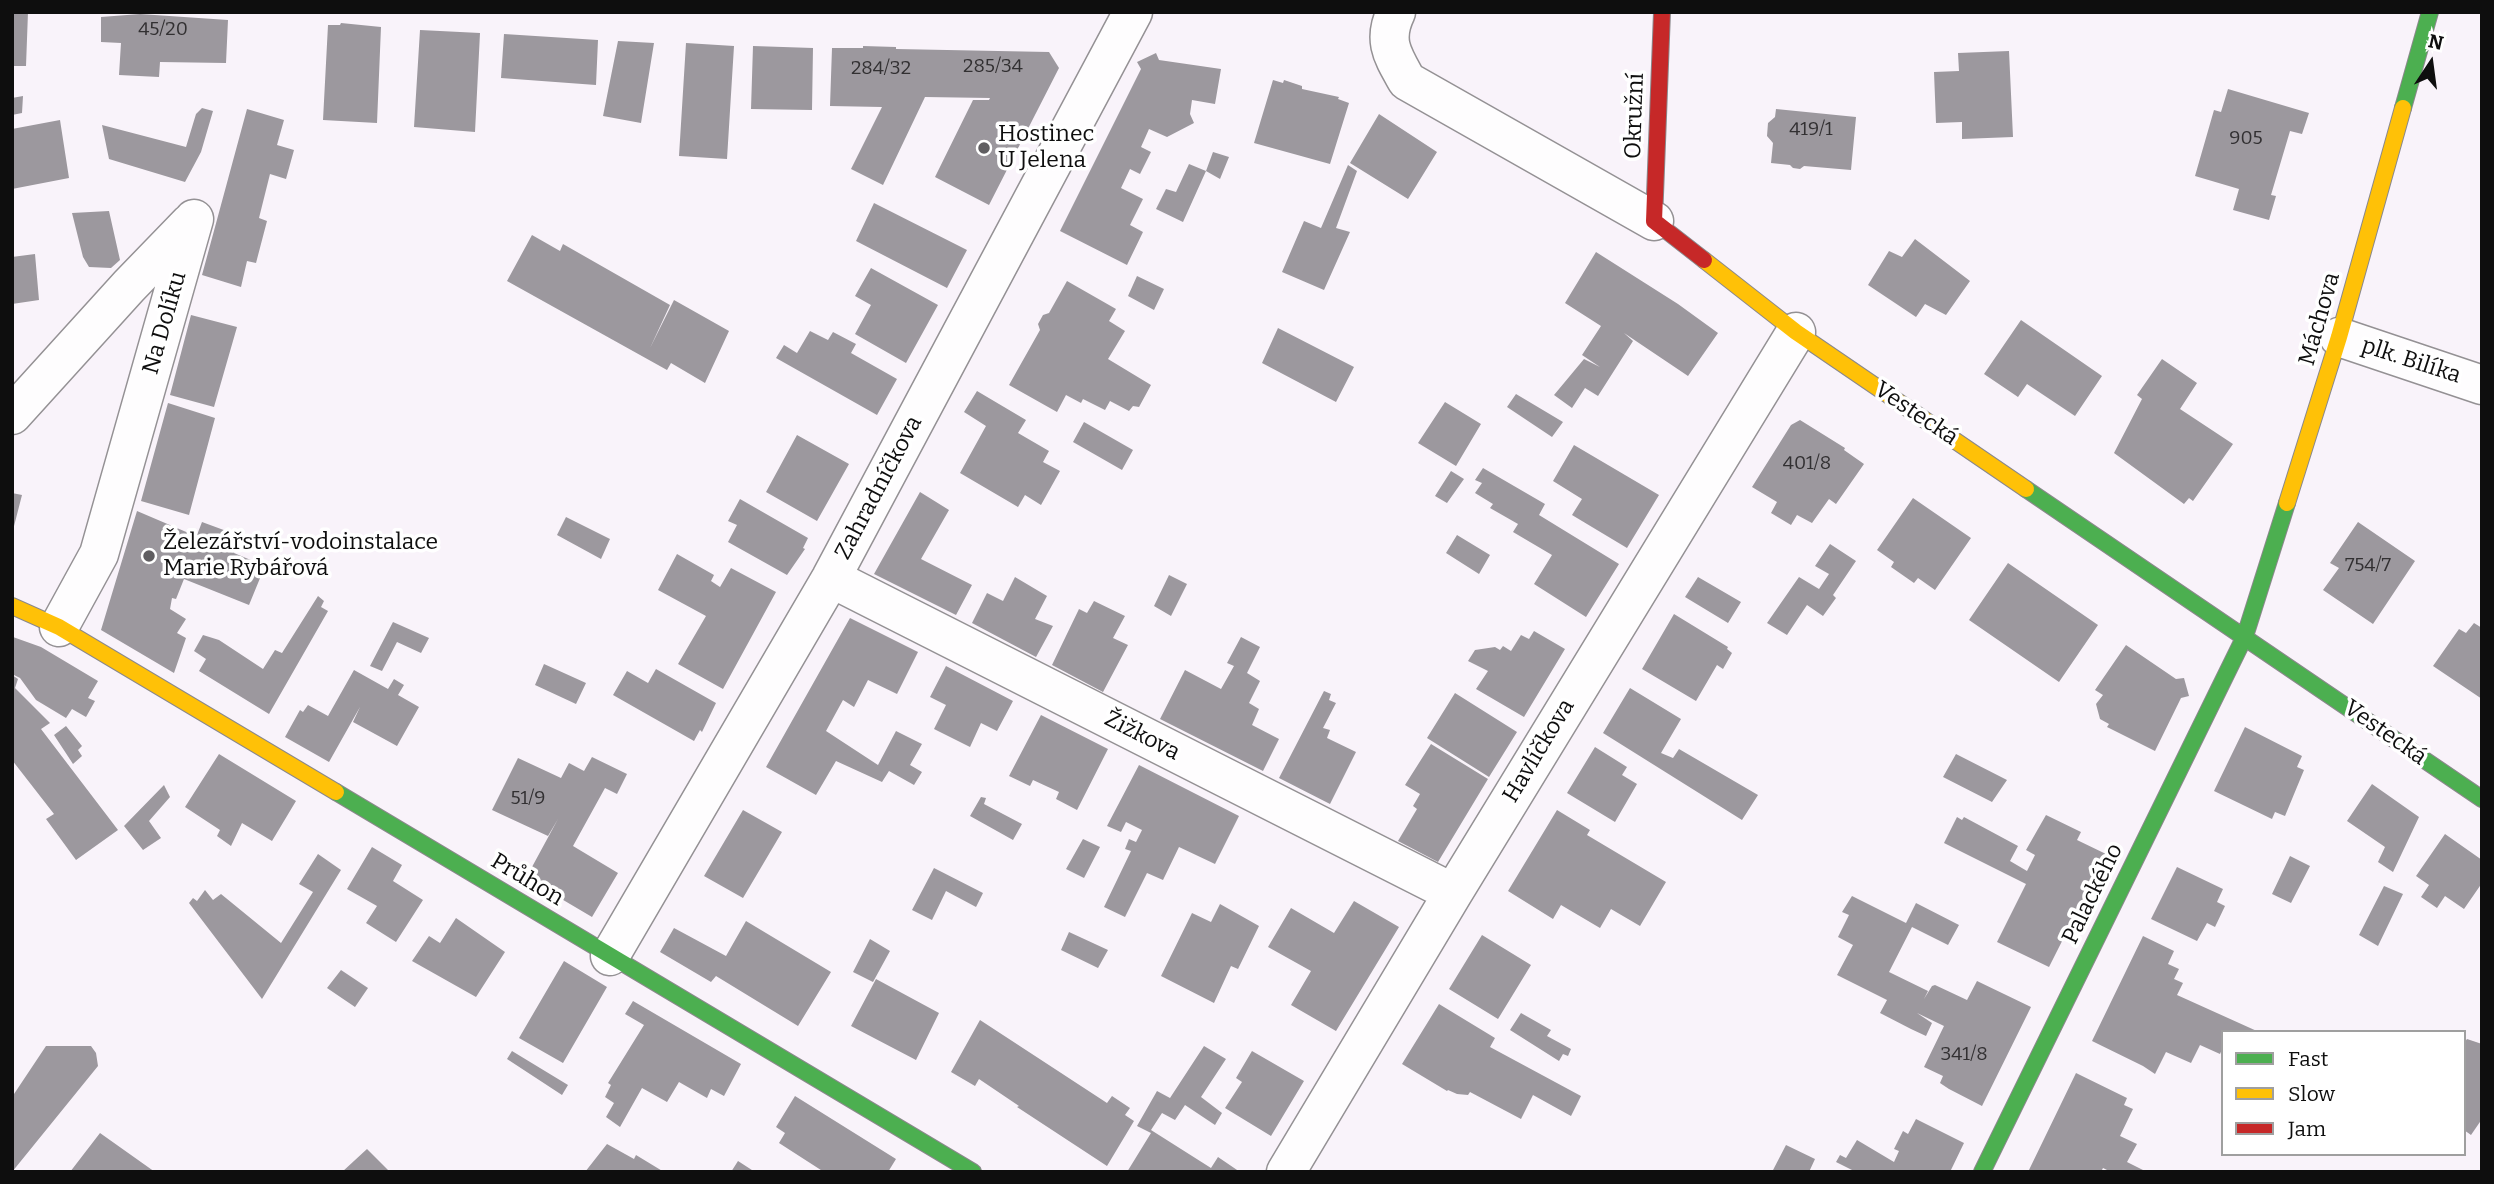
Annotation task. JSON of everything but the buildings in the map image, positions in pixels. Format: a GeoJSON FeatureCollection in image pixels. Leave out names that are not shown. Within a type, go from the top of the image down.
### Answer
{"type":"FeatureCollection","features":[{"type":"Feature","properties":{"kind":"street","name":"Zahradníčkova"},"geometry":{"type":"LineString","coordinates":[[610,956],[831,578],[1133,12]]}},
{"type":"Feature","properties":{"kind":"street","name":"Vestecká"},"geometry":{"type":"LineString","coordinates":[[1396,12],[1390,25],[1390,49],[1407,81],[1654,222],[1796,332],[2482,799]]}},
{"type":"Feature","properties":{"kind":"street","name":"Okružní"},"geometry":{"type":"LineString","coordinates":[[1654,222],[1661,12]]}},
{"type":"Feature","properties":{"kind":"street","name":"Máchova"},"geometry":{"type":"LineString","coordinates":[[2245,636],[2339,337],[2430,12]]}},
{"type":"Feature","properties":{"kind":"street","name":"Na Dolíku"},"geometry":{"type":"LineString","coordinates":[[12,415],[194,219],[99,554],[59,627]]}},
{"type":"Feature","properties":{"kind":"street","name":"Havlíčkova"},"geometry":{"type":"LineString","coordinates":[[1286,1172],[1452,893],[1796,332]]}},
{"type":"Feature","properties":{"kind":"street","name":"plk. Bilíka"},"geometry":{"type":"LineString","coordinates":[[2339,337],[2482,385]]}},
{"type":"Feature","properties":{"kind":"street","name":"Žižkova"},"geometry":{"type":"LineString","coordinates":[[831,578],[1452,893]]}},
{"type":"Feature","properties":{"kind":"street"},"geometry":{"type":"LineString","coordinates":[[12,606],[59,627]]}},
{"type":"Feature","properties":{"kind":"street","name":"Průhon"},"geometry":{"type":"LineString","coordinates":[[59,627],[973,1172]]}},
{"type":"Feature","properties":{"kind":"street","name":"Palackého"},"geometry":{"type":"LineString","coordinates":[[1982,1172],[2245,636]]}},
{"type":"Feature","properties":{"kind":"traffic: fast"},"geometry":{"type":"LineString","coordinates":[[2403,108],[2430,12]]}},
{"type":"Feature","properties":{"kind":"traffic: fast"},"geometry":{"type":"LineString","coordinates":[[2026,489],[2482,799]]}},
{"type":"Feature","properties":{"kind":"traffic: fast"},"geometry":{"type":"LineString","coordinates":[[1982,1172],[2245,636],[2287,503]]}},
{"type":"Feature","properties":{"kind":"traffic: fast"},"geometry":{"type":"LineString","coordinates":[[336,792],[973,1172]]}},
{"type":"Feature","properties":{"kind":"traffic: slow"},"geometry":{"type":"LineString","coordinates":[[2287,503],[2339,337],[2403,108]]}},
{"type":"Feature","properties":{"kind":"traffic: slow"},"geometry":{"type":"LineString","coordinates":[[1704,260],[1796,332],[2026,489]]}},
{"type":"Feature","properties":{"kind":"traffic: slow"},"geometry":{"type":"LineString","coordinates":[[12,606],[59,627],[336,792]]}},
{"type":"Feature","properties":{"kind":"traffic: jam"},"geometry":{"type":"LineString","coordinates":[[1662,12],[1654,221],[1704,260]]}},
{"type":"Feature","properties":{"kind":"place","name":"Hostinec U Jelena"},"geometry":{"type":"Point","coordinates":[984,148]}},
{"type":"Feature","properties":{"kind":"place","name":"Železářství-vodoinstalace Marie Rybářová"},"geometry":{"type":"Point","coordinates":[149,556]}}]}
